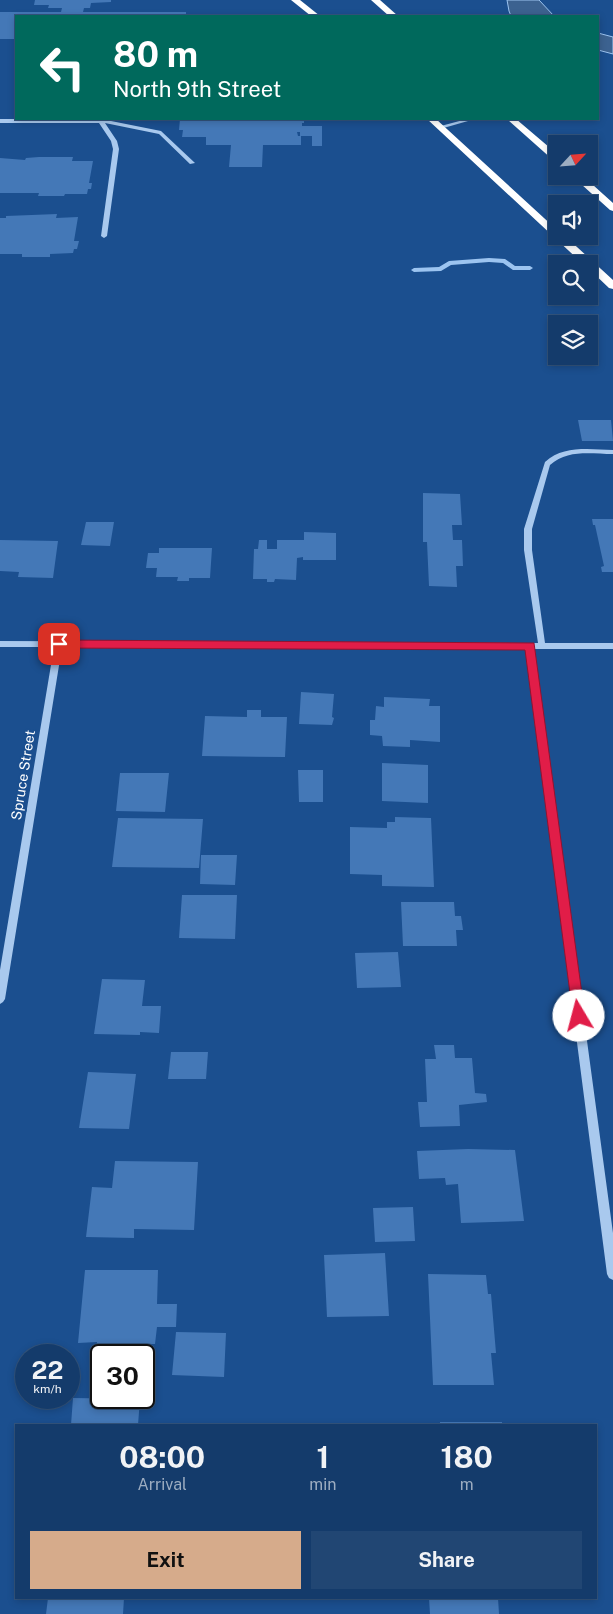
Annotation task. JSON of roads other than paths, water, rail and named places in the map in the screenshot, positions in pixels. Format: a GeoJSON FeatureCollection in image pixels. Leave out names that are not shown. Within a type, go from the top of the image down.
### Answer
{"type":"FeatureCollection","features":[{"type":"Feature","properties":{"kind":"highway"},"geometry":{"type":"LineString","coordinates":[[295,0],[315,15]]}},
{"type":"Feature","properties":{"kind":"highway"},"geometry":{"type":"LineString","coordinates":[[375,0],[393,15]]}},
{"type":"Feature","properties":{"kind":"highway"},"geometry":{"type":"LineString","coordinates":[[432,120],[548,226]]}},
{"type":"Feature","properties":{"kind":"highway"},"geometry":{"type":"LineString","coordinates":[[512,120],[548,151]]}},
{"type":"Feature","properties":{"kind":"highway"},"geometry":{"type":"LineString","coordinates":[[587,185],[613,208]]}},
{"type":"Feature","properties":{"kind":"highway"},"geometry":{"type":"LineString","coordinates":[[569,245],[613,286]]}},
{"type":"Feature","properties":{"kind":"street"},"geometry":{"type":"LineString","coordinates":[[440,127],[468,120]]}},
{"type":"Feature","properties":{"kind":"street"},"geometry":{"type":"LineString","coordinates":[[0,121],[101,121],[161,133],[192,163]]}},
{"type":"Feature","properties":{"kind":"street"},"geometry":{"type":"LineString","coordinates":[[101,121],[114,141],[116,149],[104,236]]}},
{"type":"Feature","properties":{"kind":"street"},"geometry":{"type":"LineString","coordinates":[[542,646],[528,550],[528,529],[547,464],[553,457],[566,453],[613,452]]}},
{"type":"Feature","properties":{"kind":"street"},"geometry":{"type":"LineString","coordinates":[[0,644],[613,646]]}},
{"type":"Feature","properties":{"kind":"street","name":"Spruce Street"},"geometry":{"type":"LineString","coordinates":[[0,999],[59,644]]}},
{"type":"Feature","properties":{"kind":"street"},"geometry":{"type":"LineString","coordinates":[[530,646],[613,1274]]}},
{"type":"Feature","properties":{"kind":"water"},"geometry":{"type":"Polygon","coordinates":[[[507,0],[539,0],[553,15],[511,15],[507,0]]]}},
{"type":"Feature","properties":{"kind":"water"},"geometry":{"type":"Polygon","coordinates":[[[599,33],[613,37],[613,54],[599,50],[599,33]]]}},
{"type":"Feature","properties":{"kind":"waterway"},"geometry":{"type":"LineString","coordinates":[[414,270],[441,269],[449,263],[489,260],[505,261],[513,268],[530,268]]}}]}
